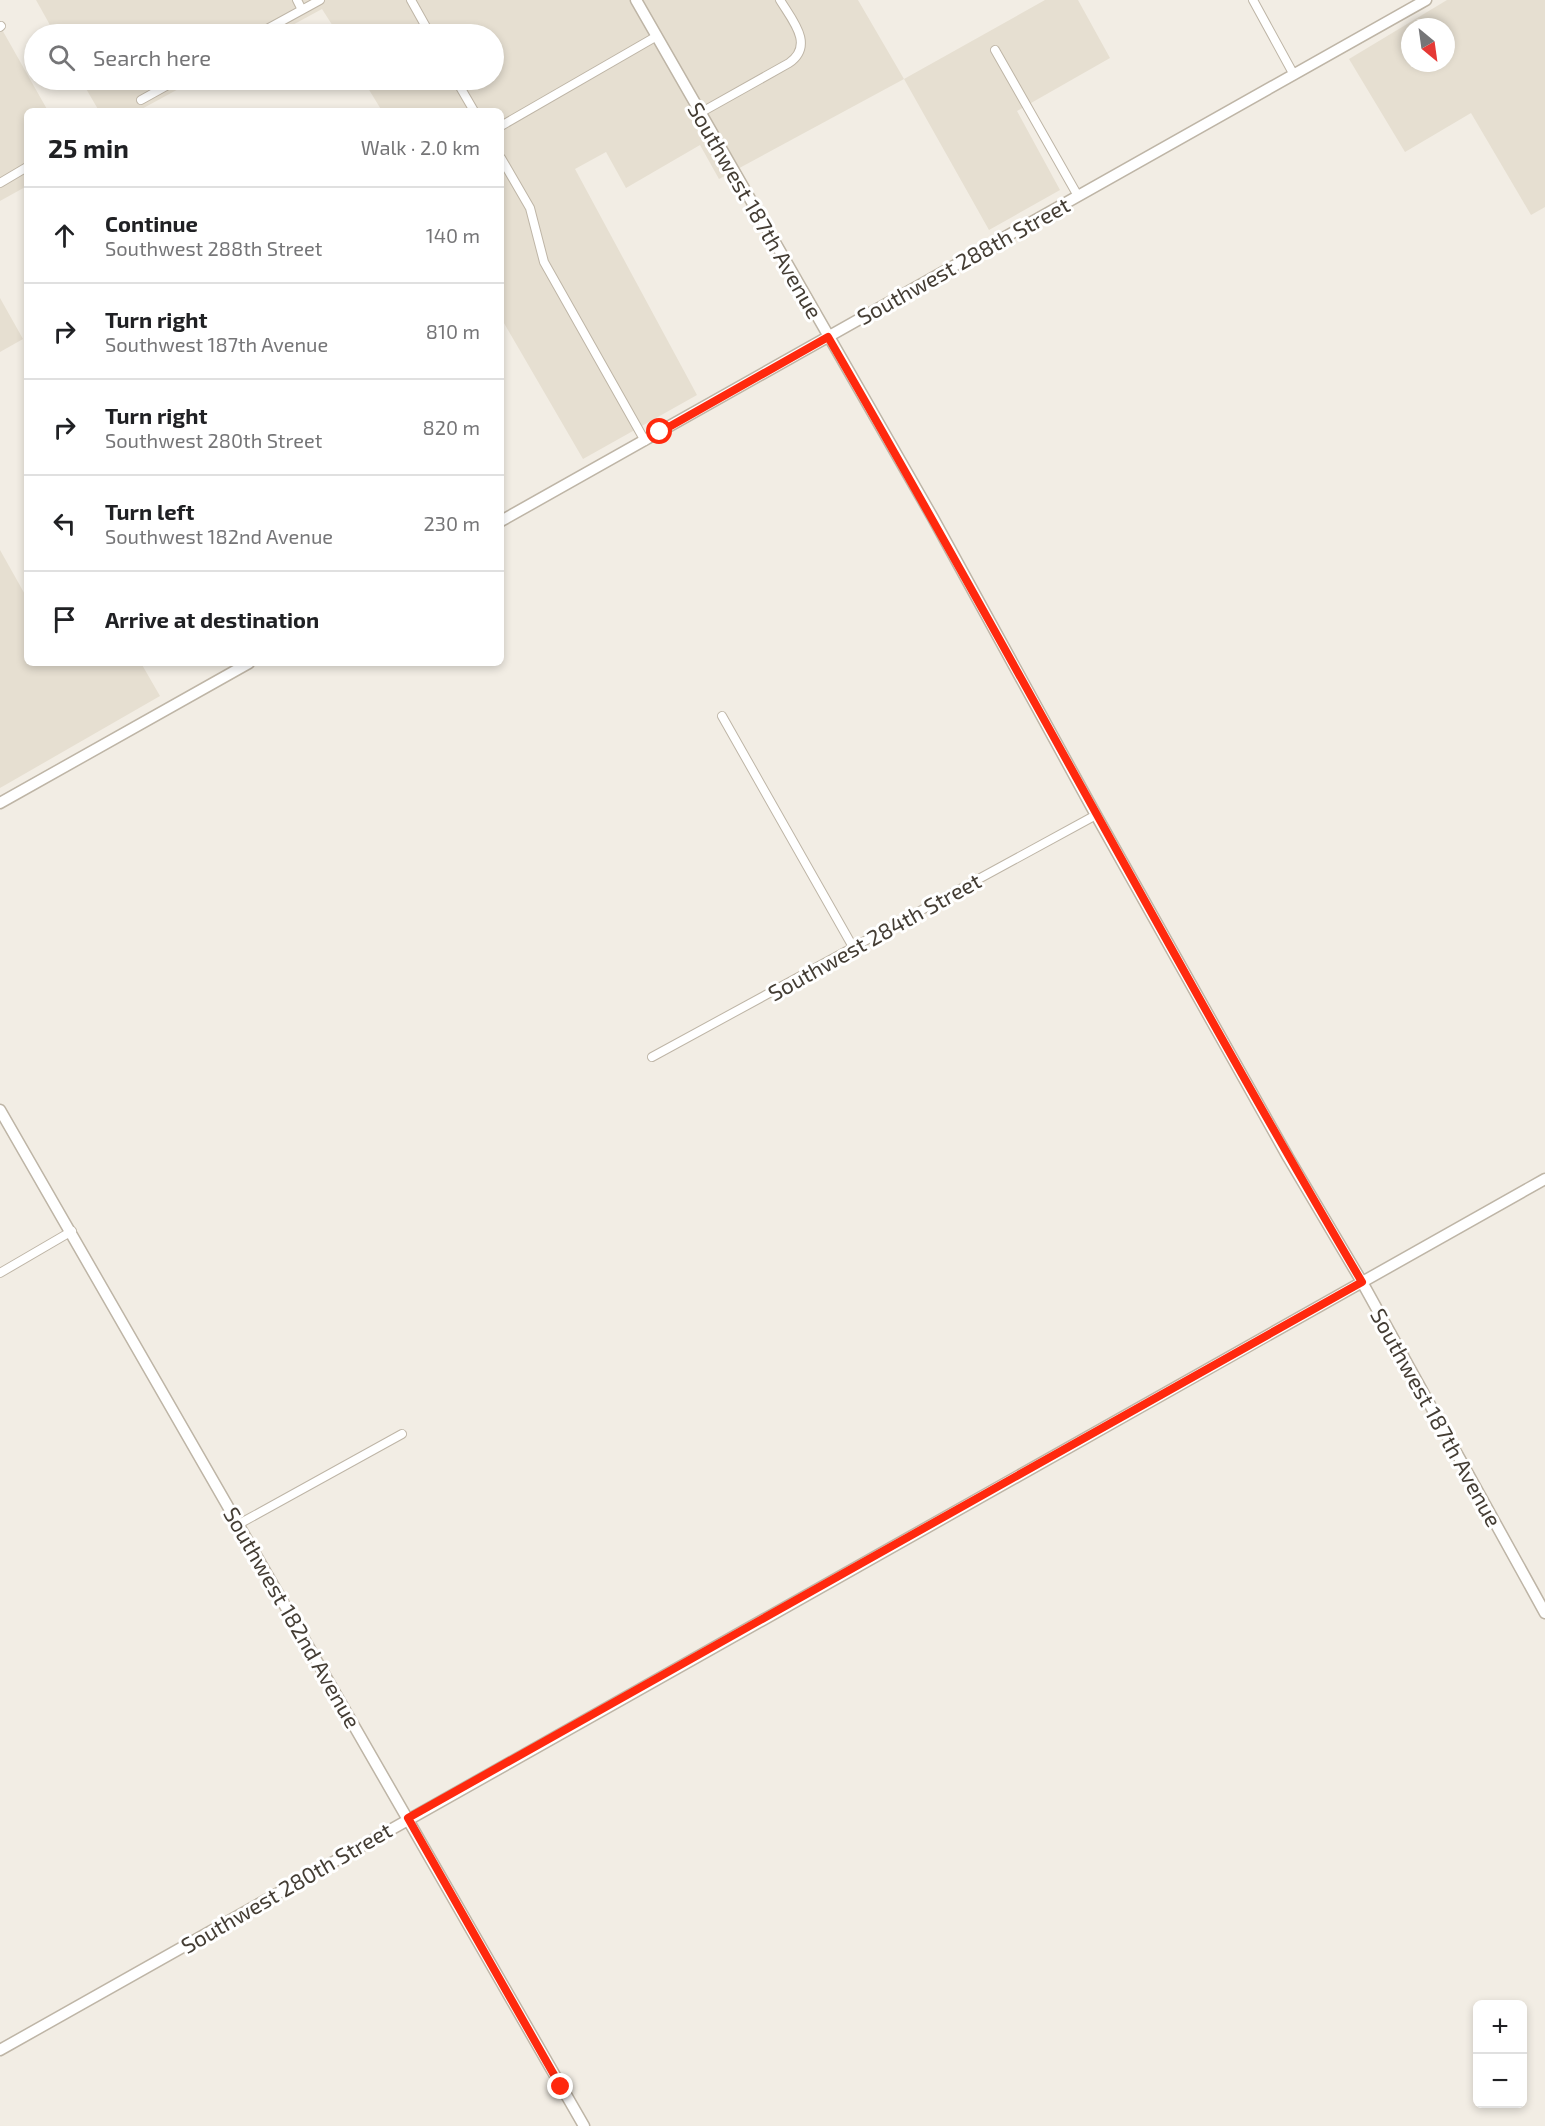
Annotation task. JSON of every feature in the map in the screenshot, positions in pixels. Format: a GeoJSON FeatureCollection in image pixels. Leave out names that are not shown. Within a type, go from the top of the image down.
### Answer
{"type":"FeatureCollection","features":[{"type":"Feature","properties":{"kind":"street"},"geometry":{"type":"LineString","coordinates":[[297,0],[302,10]]}},
{"type":"Feature","properties":{"kind":"street"},"geometry":{"type":"LineString","coordinates":[[276,24],[320,0]]}},
{"type":"Feature","properties":{"kind":"street"},"geometry":{"type":"LineString","coordinates":[[411,0],[424,24]]}},
{"type":"Feature","properties":{"kind":"street","name":"Southwest 187th Avenue"},"geometry":{"type":"LineString","coordinates":[[636,0],[933,518],[1096,815],[1288,1157],[1362,1282],[1545,1613]]}},
{"type":"Feature","properties":{"kind":"street"},"geometry":{"type":"LineString","coordinates":[[700,113],[800,55],[802,42],[800,35],[780,0]]}},
{"type":"Feature","properties":{"kind":"street"},"geometry":{"type":"LineString","coordinates":[[1252,0],[1294,75]]}},
{"type":"Feature","properties":{"kind":"street","name":"Southwest 288th Street"},"geometry":{"type":"LineString","coordinates":[[504,519],[1426,0]]}},
{"type":"Feature","properties":{"kind":"street"},"geometry":{"type":"LineString","coordinates":[[504,124],[657,36]]}},
{"type":"Feature","properties":{"kind":"street"},"geometry":{"type":"LineString","coordinates":[[995,50],[1078,196]]}},
{"type":"Feature","properties":{"kind":"street"},"geometry":{"type":"LineString","coordinates":[[141,100],[159,90]]}},
{"type":"Feature","properties":{"kind":"street"},"geometry":{"type":"LineString","coordinates":[[462,90],[472,108]]}},
{"type":"Feature","properties":{"kind":"street"},"geometry":{"type":"LineString","coordinates":[[504,163],[530,208],[544,262],[645,441]]}},
{"type":"Feature","properties":{"kind":"street"},"geometry":{"type":"LineString","coordinates":[[0,183],[24,169]]}},
{"type":"Feature","properties":{"kind":"street"},"geometry":{"type":"LineString","coordinates":[[0,802],[244,666]]}},
{"type":"Feature","properties":{"kind":"street"},"geometry":{"type":"LineString","coordinates":[[722,716],[853,947]]}},
{"type":"Feature","properties":{"kind":"street","name":"Southwest 284th Street"},"geometry":{"type":"LineString","coordinates":[[652,1058],[1096,815]]}},
{"type":"Feature","properties":{"kind":"street","name":"Southwest 182nd Avenue"},"geometry":{"type":"LineString","coordinates":[[0,1110],[72,1231],[584,2126]]}},
{"type":"Feature","properties":{"kind":"street","name":"Southwest 280th Street"},"geometry":{"type":"LineString","coordinates":[[0,2050],[1545,1179]]}},
{"type":"Feature","properties":{"kind":"street"},"geometry":{"type":"LineString","coordinates":[[0,1273],[72,1231]]}},
{"type":"Feature","properties":{"kind":"street"},"geometry":{"type":"LineString","coordinates":[[239,1524],[402,1434]]}},
{"type":"Feature","properties":{"kind":"shaded area"},"geometry":{"type":"Polygon","coordinates":[[[36,0],[858,0],[904,79],[719,179],[700,145],[626,188],[606,152],[575,169],[697,395],[583,459],[504,323],[504,108],[380,108],[369,90],[504,90],[504,24],[332,24],[322,9],[294,24],[49,24],[36,0]]]}},
{"type":"Feature","properties":{"kind":"shaded area"},"geometry":{"type":"Polygon","coordinates":[[[1045,0],[1078,0],[1110,58],[1017,111],[1060,190],[989,230],[904,79],[1045,0]]]}},
{"type":"Feature","properties":{"kind":"shaded area"},"geometry":{"type":"Polygon","coordinates":[[[1447,0],[1545,0],[1545,207],[1531,215],[1471,113],[1405,152],[1349,59],[1401,28],[1401,72],[1455,72],[1455,18],[1417,18],[1447,0]]]}},
{"type":"Feature","properties":{"kind":"shaded area"},"geometry":{"type":"Polygon","coordinates":[[[0,26],[24,68],[24,90],[36,90],[46,108],[24,108],[24,188],[0,201],[0,26]]]}},
{"type":"Feature","properties":{"kind":"shaded area"},"geometry":{"type":"Polygon","coordinates":[[[87,90],[177,90],[144,108],[97,108],[87,90]]]}},
{"type":"Feature","properties":{"kind":"shaded area"},"geometry":{"type":"Polygon","coordinates":[[[0,298],[23,339],[0,352],[0,298]]]}},
{"type":"Feature","properties":{"kind":"shaded area"},"geometry":{"type":"Polygon","coordinates":[[[0,550],[24,593],[24,666],[143,666],[160,696],[0,788],[0,550]]]}},
{"type":"Feature","properties":{"kind":"route"},"geometry":{"type":"LineString","coordinates":[[561,2087],[408,1818],[1362,1282],[1288,1157],[1113,846],[933,518],[828,337],[660,432]]}}]}
